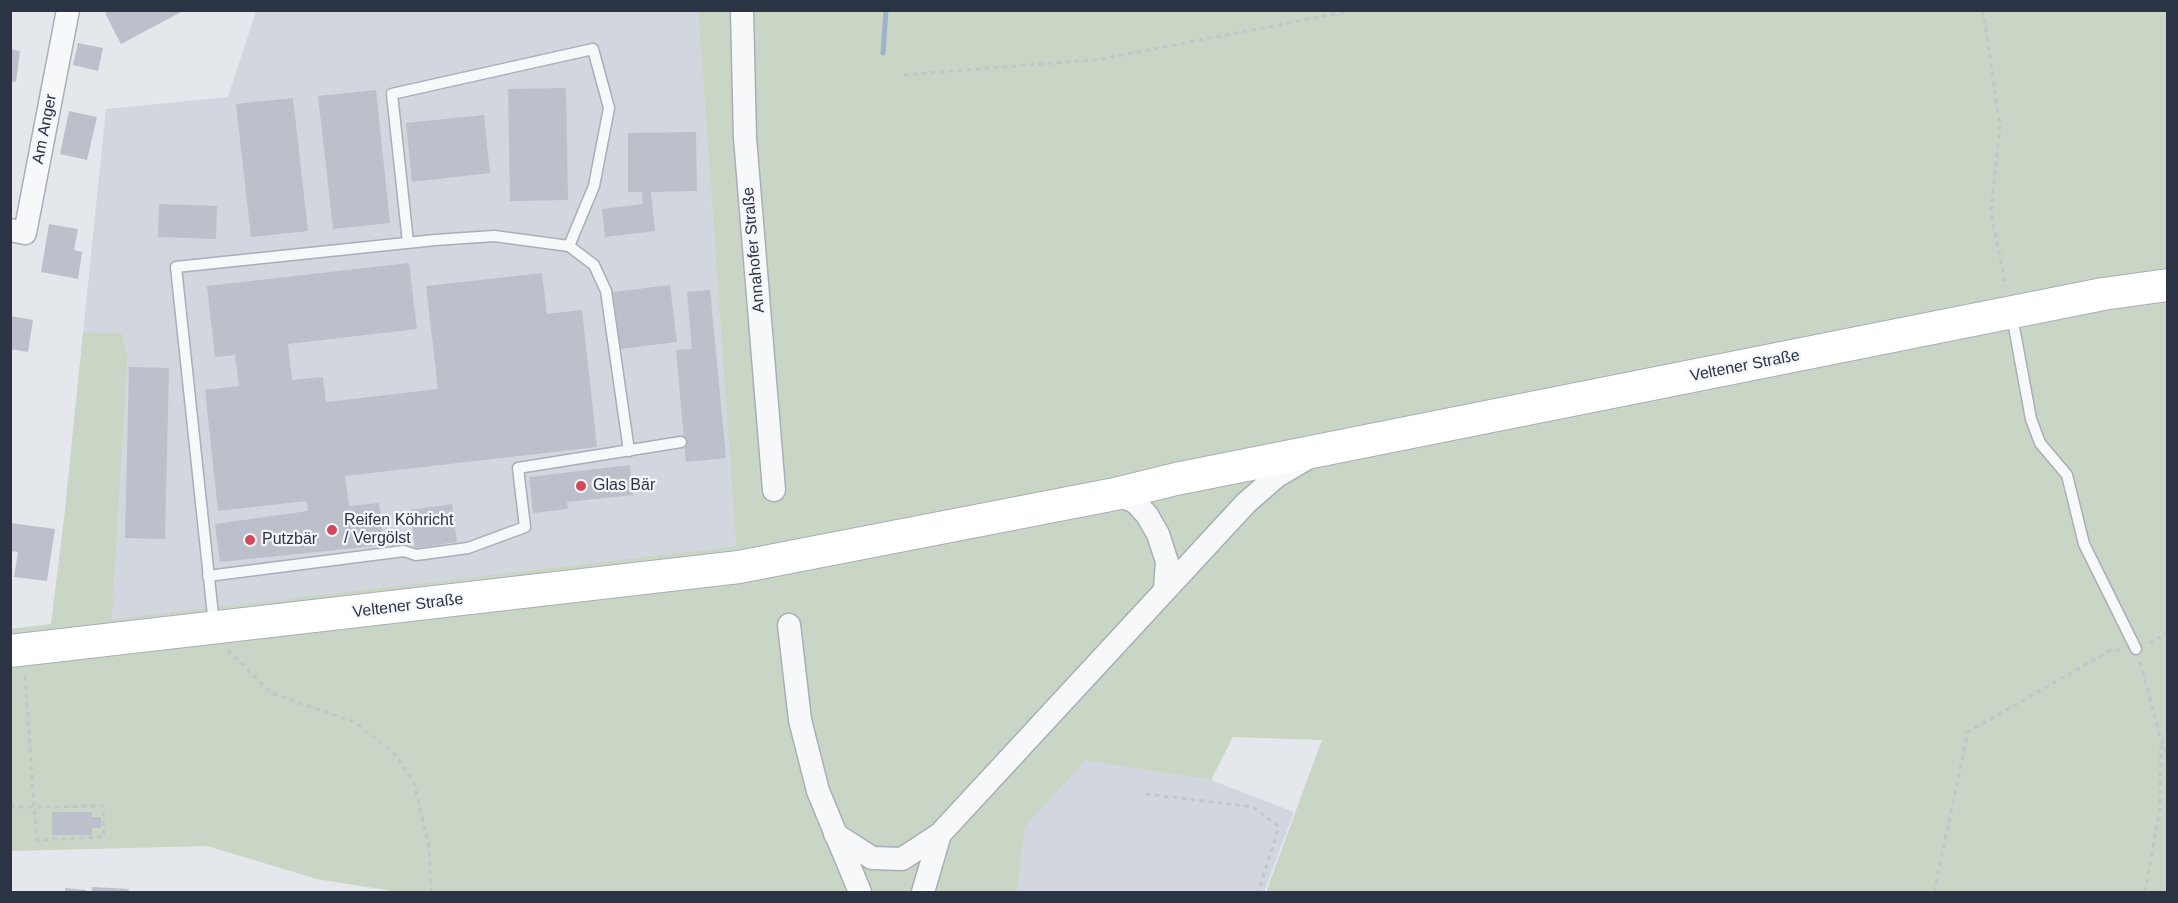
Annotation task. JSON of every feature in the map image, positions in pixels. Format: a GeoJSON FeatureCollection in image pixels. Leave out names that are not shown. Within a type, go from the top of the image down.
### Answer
{"type":"FeatureCollection","features":[{"type":"Feature","properties":{"kind":"main road","name":"Veltener Straße"},"geometry":{"type":"LineString","coordinates":[[17,650],[739,567],[1115,494],[1323,450],[2103,294],[2168,285]]}},
{"type":"Feature","properties":{"kind":"street","name":"Am Anger"},"geometry":{"type":"LineString","coordinates":[[10,230],[25,233],[68,10]]}},
{"type":"Feature","properties":{"kind":"street","name":"Annahofer Straße"},"geometry":{"type":"LineString","coordinates":[[742,10],[745,138],[774,490]]}},
{"type":"Feature","properties":{"kind":"street"},"geometry":{"type":"LineString","coordinates":[[835,834],[872,858],[902,858],[940,834],[1245,503],[1286,470],[1323,450]]}},
{"type":"Feature","properties":{"kind":"street"},"geometry":{"type":"LineString","coordinates":[[1115,494],[1138,504],[1158,534],[1167,562],[1165,588]]}},
{"type":"Feature","properties":{"kind":"street"},"geometry":{"type":"LineString","coordinates":[[789,625],[800,720],[818,791],[860,892]]}},
{"type":"Feature","properties":{"kind":"street"},"geometry":{"type":"LineString","coordinates":[[923,892],[940,834]]}},
{"type":"Feature","properties":{"kind":"lane"},"geometry":{"type":"LineString","coordinates":[[408,242],[392,94],[593,49],[609,108],[594,186],[569,246]]}},
{"type":"Feature","properties":{"kind":"lane"},"geometry":{"type":"LineString","coordinates":[[214,628],[176,267],[408,242],[494,236],[569,246],[594,266],[606,291],[629,451]]}},
{"type":"Feature","properties":{"kind":"lane"},"geometry":{"type":"LineString","coordinates":[[2011,313],[2031,419],[2040,443],[2067,475],[2084,544],[2136,649]]}},
{"type":"Feature","properties":{"kind":"lane"},"geometry":{"type":"LineString","coordinates":[[208,576],[404,551],[416,555],[468,548],[525,527],[518,468],[681,442]]}},
{"type":"Feature","properties":{"kind":"path"},"geometry":{"type":"LineString","coordinates":[[904,75],[1102,59],[1355,10]]}},
{"type":"Feature","properties":{"kind":"path"},"geometry":{"type":"LineString","coordinates":[[1983,10],[2000,126],[1991,213],[2011,313]]}},
{"type":"Feature","properties":{"kind":"path"},"geometry":{"type":"LineString","coordinates":[[214,628],[228,651],[272,693],[354,722],[394,753],[414,783],[429,848],[431,892]]}},
{"type":"Feature","properties":{"kind":"path"},"geometry":{"type":"LineString","coordinates":[[1934,892],[1968,732],[2111,650],[2136,649],[2168,633]]}},
{"type":"Feature","properties":{"kind":"path"},"geometry":{"type":"LineString","coordinates":[[2136,649],[2161,740],[2168,755]]}},
{"type":"Feature","properties":{"kind":"path"},"geometry":{"type":"LineString","coordinates":[[10,807],[34,807],[103,806],[104,837],[37,840],[34,807],[17,650]]}},
{"type":"Feature","properties":{"kind":"path"},"geometry":{"type":"LineString","coordinates":[[2145,892],[2160,808],[2161,740]]}},
{"type":"Feature","properties":{"kind":"path"},"geometry":{"type":"LineString","coordinates":[[1146,794],[1253,807],[1279,827],[1258,892]]}},
{"type":"Feature","properties":{"kind":"shaded area"},"geometry":{"type":"Polygon","coordinates":[[[256,11],[698,11],[736,546],[112,619],[128,356],[122,333],[83,332],[106,109],[228,97],[256,11]]]}},
{"type":"Feature","properties":{"kind":"shaded area"},"geometry":{"type":"Polygon","coordinates":[[[1086,759],[1211,780],[1294,812],[1264,892],[1017,892],[1025,827],[1086,759]]]}},
{"type":"Feature","properties":{"kind":"green space"},"geometry":{"type":"Polygon","coordinates":[[[698,11],[2167,11],[2167,892],[1266,892],[1322,740],[1233,737],[1211,780],[1086,760],[1025,827],[1017,892],[398,892],[317,879],[207,846],[11,851],[10,629],[51,624],[83,332],[122,333],[128,356],[112,619],[736,546],[698,11]]]}},
{"type":"Feature","properties":{"kind":"building"},"geometry":{"type":"Polygon","coordinates":[[[111,10],[185,10],[121,44],[105,13],[111,10]]]}},
{"type":"Feature","properties":{"kind":"building"},"geometry":{"type":"Polygon","coordinates":[[[78,43],[103,48],[98,71],[73,65],[78,43]]]}},
{"type":"Feature","properties":{"kind":"building"},"geometry":{"type":"Polygon","coordinates":[[[10,49],[20,51],[16,82],[10,81],[10,49]]]}},
{"type":"Feature","properties":{"kind":"building"},"geometry":{"type":"Polygon","coordinates":[[[566,88],[568,200],[510,201],[508,89],[566,88]]]}},
{"type":"Feature","properties":{"kind":"building"},"geometry":{"type":"Polygon","coordinates":[[[376,90],[390,223],[333,229],[318,96],[376,90]]]}},
{"type":"Feature","properties":{"kind":"building"},"geometry":{"type":"Polygon","coordinates":[[[293,98],[308,231],[251,237],[236,104],[293,98]]]}},
{"type":"Feature","properties":{"kind":"building"},"geometry":{"type":"Polygon","coordinates":[[[69,111],[97,117],[87,160],[60,154],[69,111]]]}},
{"type":"Feature","properties":{"kind":"building"},"geometry":{"type":"Polygon","coordinates":[[[484,115],[490,173],[412,182],[406,123],[484,115]]]}},
{"type":"Feature","properties":{"kind":"building"},"geometry":{"type":"Polygon","coordinates":[[[696,132],[697,191],[651,192],[655,231],[605,237],[602,209],[643,204],[642,192],[628,192],[628,133],[696,132]]]}},
{"type":"Feature","properties":{"kind":"building"},"geometry":{"type":"Polygon","coordinates":[[[159,204],[217,206],[216,239],[158,237],[159,204]]]}},
{"type":"Feature","properties":{"kind":"building"},"geometry":{"type":"Polygon","coordinates":[[[49,224],[78,229],[74,250],[82,252],[78,279],[41,272],[49,224]]]}},
{"type":"Feature","properties":{"kind":"building"},"geometry":{"type":"Polygon","coordinates":[[[409,263],[417,329],[288,344],[292,380],[323,377],[326,402],[438,389],[426,286],[542,273],[547,314],[582,310],[597,447],[345,476],[349,506],[379,503],[384,545],[220,562],[215,524],[308,511],[307,501],[218,511],[205,390],[239,386],[235,355],[215,357],[207,286],[409,263]]]}},
{"type":"Feature","properties":{"kind":"building"},"geometry":{"type":"Polygon","coordinates":[[[670,285],[677,342],[620,349],[613,292],[670,285]]]}},
{"type":"Feature","properties":{"kind":"building"},"geometry":{"type":"Polygon","coordinates":[[[710,290],[726,458],[686,462],[676,350],[692,349],[687,292],[710,290]]]}},
{"type":"Feature","properties":{"kind":"building"},"geometry":{"type":"Polygon","coordinates":[[[10,316],[33,320],[28,352],[10,349],[10,316]]]}},
{"type":"Feature","properties":{"kind":"building"},"geometry":{"type":"Polygon","coordinates":[[[129,367],[169,368],[165,539],[125,538],[129,367]]]}},
{"type":"Feature","properties":{"kind":"building","name":"Glas Bär"},"geometry":{"type":"Polygon","coordinates":[[[630,465],[633,495],[567,502],[568,509],[533,513],[529,477],[630,465]]]}},
{"type":"Feature","properties":{"kind":"building"},"geometry":{"type":"Polygon","coordinates":[[[452,504],[457,542],[415,548],[410,510],[452,504]]]}},
{"type":"Feature","properties":{"kind":"building"},"geometry":{"type":"Polygon","coordinates":[[[10,523],[55,529],[47,581],[14,577],[18,552],[10,551],[10,523]]]}},
{"type":"Feature","properties":{"kind":"building"},"geometry":{"type":"Polygon","coordinates":[[[52,812],[92,812],[92,817],[101,817],[101,828],[92,828],[92,835],[52,835],[52,812]]]}},
{"type":"Feature","properties":{"kind":"building"},"geometry":{"type":"Polygon","coordinates":[[[92,887],[129,889],[128,892],[92,892],[92,887]]]}},
{"type":"Feature","properties":{"kind":"building"},"geometry":{"type":"Polygon","coordinates":[[[65,888],[86,890],[86,892],[65,892],[65,888]]]}},
{"type":"Feature","properties":{"kind":"waterway"},"geometry":{"type":"LineString","coordinates":[[883,53],[886,10]]}},
{"type":"Feature","properties":{"kind":"place","name":"Glas Bär"},"geometry":{"type":"Point","coordinates":[581,486]}},
{"type":"Feature","properties":{"kind":"place","name":"Reifen Köhricht / Vergölst"},"geometry":{"type":"Point","coordinates":[332,530]}},
{"type":"Feature","properties":{"kind":"place","name":"Putzbär"},"geometry":{"type":"Point","coordinates":[250,540]}}]}
